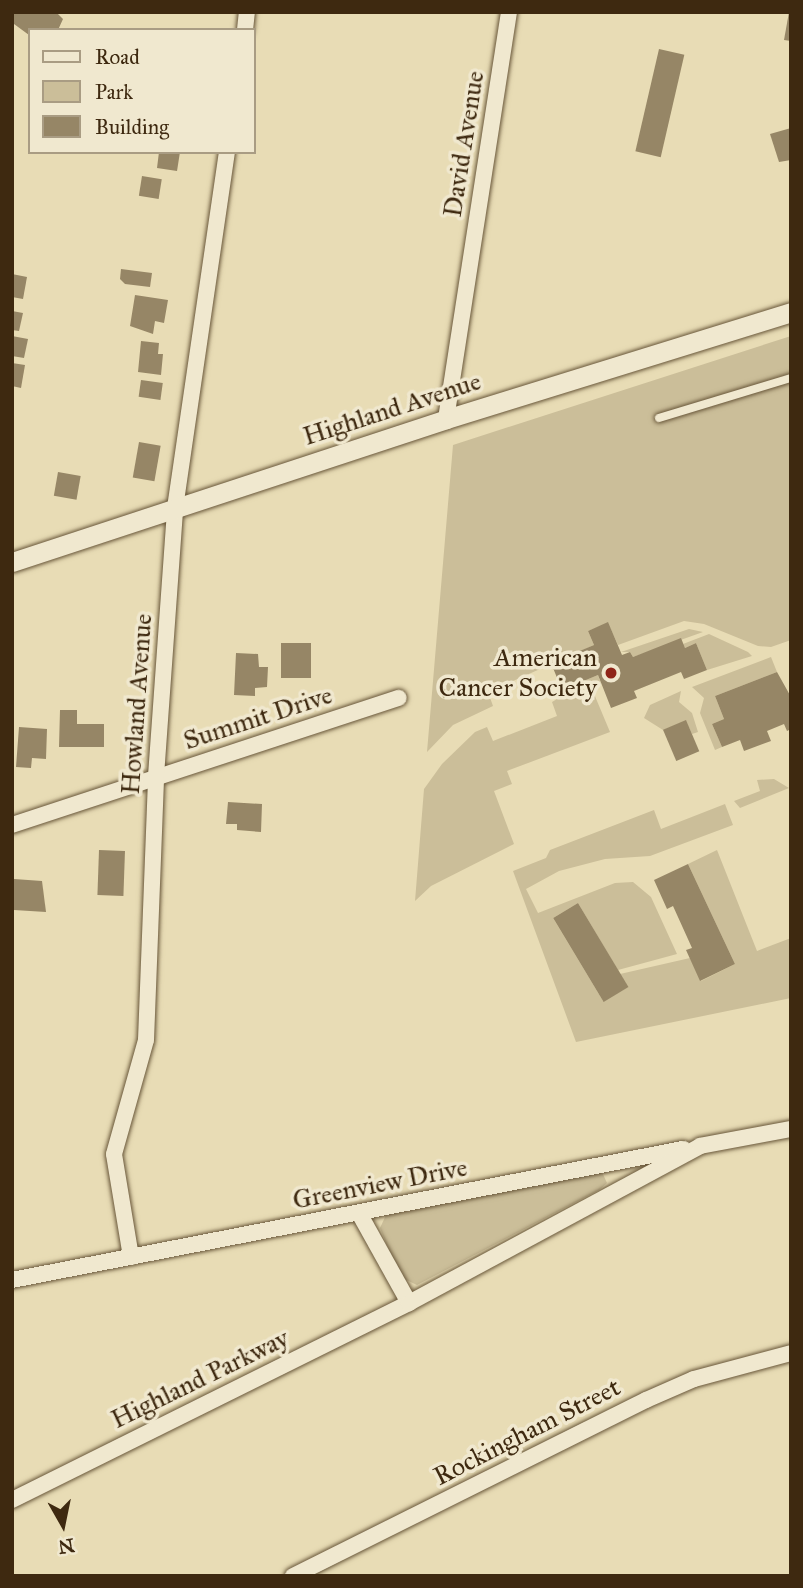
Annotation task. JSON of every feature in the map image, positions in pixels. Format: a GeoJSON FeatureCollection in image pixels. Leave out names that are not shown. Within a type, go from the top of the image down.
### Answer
{"type":"FeatureCollection","features":[{"type":"Feature","properties":{"kind":"street","name":"David Avenue"},"geometry":{"type":"LineString","coordinates":[[446,419],[509,12]]}},
{"type":"Feature","properties":{"kind":"street","name":"Howland Avenue"},"geometry":{"type":"LineString","coordinates":[[131,1257],[114,1153],[146,1040],[156,776],[175,508],[227,154]]}},
{"type":"Feature","properties":{"kind":"street","name":"Highland Avenue"},"geometry":{"type":"LineString","coordinates":[[12,562],[446,419],[791,312]]}},
{"type":"Feature","properties":{"kind":"street","name":"Summit Drive"},"geometry":{"type":"LineString","coordinates":[[12,825],[399,698]]}},
{"type":"Feature","properties":{"kind":"street","name":"Highland Parkway"},"geometry":{"type":"LineString","coordinates":[[12,1500],[409,1303],[699,1146],[791,1129]]}},
{"type":"Feature","properties":{"kind":"street","name":"Greenview Drive"},"geometry":{"type":"LineString","coordinates":[[12,1280],[699,1146]]}},
{"type":"Feature","properties":{"kind":"street"},"geometry":{"type":"LineString","coordinates":[[359,1213],[409,1303]]}},
{"type":"Feature","properties":{"kind":"street","name":"Rockingham Street"},"geometry":{"type":"LineString","coordinates":[[293,1576],[646,1400],[707,1375],[791,1353]]}},
{"type":"Feature","properties":{"kind":"lane"},"geometry":{"type":"LineString","coordinates":[[659,418],[791,378]]}},
{"type":"Feature","properties":{"kind":"green space"},"geometry":{"type":"Polygon","coordinates":[[[791,336],[791,640],[771,647],[758,646],[704,624],[684,621],[618,645],[608,623],[588,631],[594,645],[488,692],[493,706],[453,725],[427,752],[453,445],[791,336]]]}},
{"type":"Feature","properties":{"kind":"green space"},"geometry":{"type":"Polygon","coordinates":[[[689,629],[703,632],[633,657],[630,652],[621,652],[689,629]]]}},
{"type":"Feature","properties":{"kind":"green space"},"geometry":{"type":"Polygon","coordinates":[[[709,634],[752,656],[707,670],[696,643],[685,648],[683,644],[709,634]]]}},
{"type":"Feature","properties":{"kind":"green space"},"geometry":{"type":"Polygon","coordinates":[[[771,657],[777,672],[715,696],[724,719],[712,724],[722,747],[715,750],[700,713],[704,698],[692,687],[771,657]]]}},
{"type":"Feature","properties":{"kind":"green space"},"geometry":{"type":"Polygon","coordinates":[[[598,675],[601,684],[592,689],[610,732],[507,771],[512,784],[494,791],[514,844],[431,886],[415,901],[424,789],[442,764],[475,732],[487,727],[493,741],[557,716],[552,702],[564,695],[562,690],[598,675]]]}},
{"type":"Feature","properties":{"kind":"green space"},"geometry":{"type":"Polygon","coordinates":[[[681,691],[679,702],[692,713],[698,732],[692,734],[686,721],[663,730],[644,718],[650,705],[681,691]]]}},
{"type":"Feature","properties":{"kind":"green space"},"geometry":{"type":"Polygon","coordinates":[[[774,779],[789,788],[740,808],[734,801],[760,791],[757,780],[774,779]]]}},
{"type":"Feature","properties":{"kind":"green space"},"geometry":{"type":"Polygon","coordinates":[[[725,804],[733,825],[650,856],[605,859],[559,871],[526,889],[538,913],[615,883],[633,882],[651,897],[677,954],[618,970],[578,903],[553,918],[603,1001],[628,987],[620,974],[690,958],[701,981],[735,964],[688,864],[717,850],[757,951],[791,938],[791,998],[576,1042],[513,871],[546,858],[550,850],[654,810],[661,829],[725,804]]]}},
{"type":"Feature","properties":{"kind":"green space"},"geometry":{"type":"Polygon","coordinates":[[[602,1172],[607,1183],[599,1190],[417,1285],[400,1277],[380,1228],[386,1215],[602,1172]]]}},
{"type":"Feature","properties":{"kind":"building"},"geometry":{"type":"Polygon","coordinates":[[[13,12],[56,12],[63,19],[59,28],[28,28],[28,34],[14,24],[13,12]]]}},
{"type":"Feature","properties":{"kind":"building"},"geometry":{"type":"Polygon","coordinates":[[[791,12],[791,41],[784,40],[791,12]]]}},
{"type":"Feature","properties":{"kind":"building"},"geometry":{"type":"Polygon","coordinates":[[[659,49],[684,55],[661,157],[635,151],[659,49]]]}},
{"type":"Feature","properties":{"kind":"building"},"geometry":{"type":"Polygon","coordinates":[[[791,128],[791,160],[779,162],[770,134],[791,128]]]}},
{"type":"Feature","properties":{"kind":"building"},"geometry":{"type":"Polygon","coordinates":[[[159,154],[180,154],[177,171],[157,168],[159,154]]]}},
{"type":"Feature","properties":{"kind":"building"},"geometry":{"type":"Polygon","coordinates":[[[142,176],[162,179],[159,199],[139,196],[142,176]]]}},
{"type":"Feature","properties":{"kind":"building"},"geometry":{"type":"Polygon","coordinates":[[[121,269],[152,273],[150,287],[125,284],[120,279],[121,269]]]}},
{"type":"Feature","properties":{"kind":"building"},"geometry":{"type":"Polygon","coordinates":[[[12,274],[27,277],[23,299],[12,297],[12,274]]]}},
{"type":"Feature","properties":{"kind":"building"},"geometry":{"type":"Polygon","coordinates":[[[135,295],[168,300],[164,323],[155,321],[153,334],[130,326],[135,295]]]}},
{"type":"Feature","properties":{"kind":"building"},"geometry":{"type":"Polygon","coordinates":[[[12,311],[23,313],[19,331],[12,330],[12,311]]]}},
{"type":"Feature","properties":{"kind":"building"},"geometry":{"type":"Polygon","coordinates":[[[12,336],[28,339],[24,358],[12,356],[12,336]]]}},
{"type":"Feature","properties":{"kind":"building"},"geometry":{"type":"Polygon","coordinates":[[[141,341],[159,343],[158,354],[163,354],[161,375],[138,372],[141,341]]]}},
{"type":"Feature","properties":{"kind":"building"},"geometry":{"type":"Polygon","coordinates":[[[12,363],[25,365],[21,388],[12,386],[12,363]]]}},
{"type":"Feature","properties":{"kind":"building"},"geometry":{"type":"Polygon","coordinates":[[[141,380],[163,383],[160,400],[139,397],[141,380]]]}},
{"type":"Feature","properties":{"kind":"building"},"geometry":{"type":"Polygon","coordinates":[[[139,442],[161,446],[154,481],[133,477],[139,442]]]}},
{"type":"Feature","properties":{"kind":"building"},"geometry":{"type":"Polygon","coordinates":[[[58,472],[81,476],[76,500],[54,496],[58,472]]]}},
{"type":"Feature","properties":{"kind":"building"},"geometry":{"type":"Polygon","coordinates":[[[608,622],[622,655],[630,652],[633,657],[681,638],[685,648],[696,643],[707,670],[684,679],[681,672],[634,691],[637,698],[611,708],[598,675],[562,690],[551,663],[594,645],[588,631],[608,622]]]}},
{"type":"Feature","properties":{"kind":"building"},"geometry":{"type":"Polygon","coordinates":[[[281,643],[311,643],[311,678],[281,678],[281,643]]]}},
{"type":"Feature","properties":{"kind":"building"},"geometry":{"type":"Polygon","coordinates":[[[236,653],[258,654],[259,667],[268,667],[267,687],[255,688],[255,696],[234,695],[236,653]]]}},
{"type":"Feature","properties":{"kind":"building"},"geometry":{"type":"Polygon","coordinates":[[[777,672],[791,697],[791,729],[787,731],[784,724],[767,731],[771,741],[744,751],[740,740],[722,747],[712,724],[724,719],[715,696],[777,672]]]}},
{"type":"Feature","properties":{"kind":"building"},"geometry":{"type":"Polygon","coordinates":[[[60,710],[77,710],[77,724],[104,724],[104,747],[59,747],[60,710]]]}},
{"type":"Feature","properties":{"kind":"building"},"geometry":{"type":"Polygon","coordinates":[[[686,720],[699,751],[676,761],[663,730],[686,720]]]}},
{"type":"Feature","properties":{"kind":"building"},"geometry":{"type":"Polygon","coordinates":[[[19,727],[47,729],[46,759],[32,758],[31,768],[16,767],[19,727]]]}},
{"type":"Feature","properties":{"kind":"building"},"geometry":{"type":"Polygon","coordinates":[[[228,802],[262,804],[261,832],[237,830],[237,824],[226,824],[228,802]]]}},
{"type":"Feature","properties":{"kind":"building"},"geometry":{"type":"Polygon","coordinates":[[[99,850],[125,851],[123,896],[97,895],[99,850]]]}},
{"type":"Feature","properties":{"kind":"building"},"geometry":{"type":"Polygon","coordinates":[[[688,864],[735,964],[700,981],[686,950],[692,948],[673,906],[667,909],[654,880],[688,864]]]}},
{"type":"Feature","properties":{"kind":"building"},"geometry":{"type":"Polygon","coordinates":[[[14,879],[42,881],[46,912],[14,910],[14,879]]]}},
{"type":"Feature","properties":{"kind":"building"},"geometry":{"type":"Polygon","coordinates":[[[578,903],[628,987],[604,1002],[553,918],[578,903]]]}},
{"type":"Feature","properties":{"kind":"place","name":"American Cancer Society"},"geometry":{"type":"Point","coordinates":[611,673]}}]}
